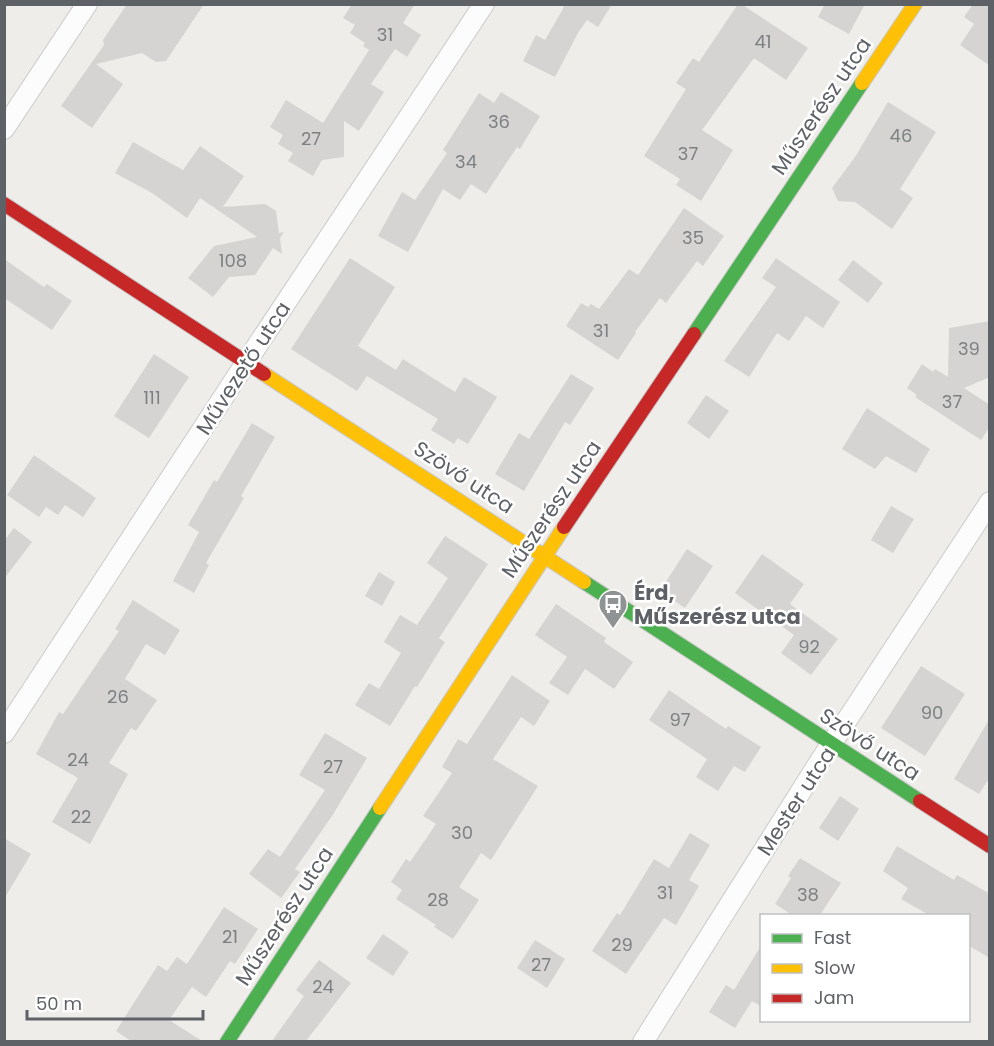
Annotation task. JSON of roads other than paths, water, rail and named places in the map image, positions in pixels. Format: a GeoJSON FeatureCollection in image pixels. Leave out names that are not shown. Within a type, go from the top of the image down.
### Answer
{"type":"FeatureCollection","features":[{"type":"Feature","properties":{"kind":"street"},"geometry":{"type":"LineString","coordinates":[[4,129],[87,4]]}},
{"type":"Feature","properties":{"kind":"street","name":"Művezető utca"},"geometry":{"type":"LineString","coordinates":[[4,733],[484,4]]}},
{"type":"Feature","properties":{"kind":"street","name":"Műszerész utca"},"geometry":{"type":"LineString","coordinates":[[227,1041],[545,555],[915,4]]}},
{"type":"Feature","properties":{"kind":"street","name":"Szövő utca"},"geometry":{"type":"LineString","coordinates":[[4,204],[990,846]]}},
{"type":"Feature","properties":{"kind":"street","name":"Mester utca"},"geometry":{"type":"LineString","coordinates":[[643,1041],[990,502]]}},
{"type":"Feature","properties":{"kind":"place","name":"Érd, Műszerész utca"},"geometry":{"type":"Point","coordinates":[613,630]}}]}
